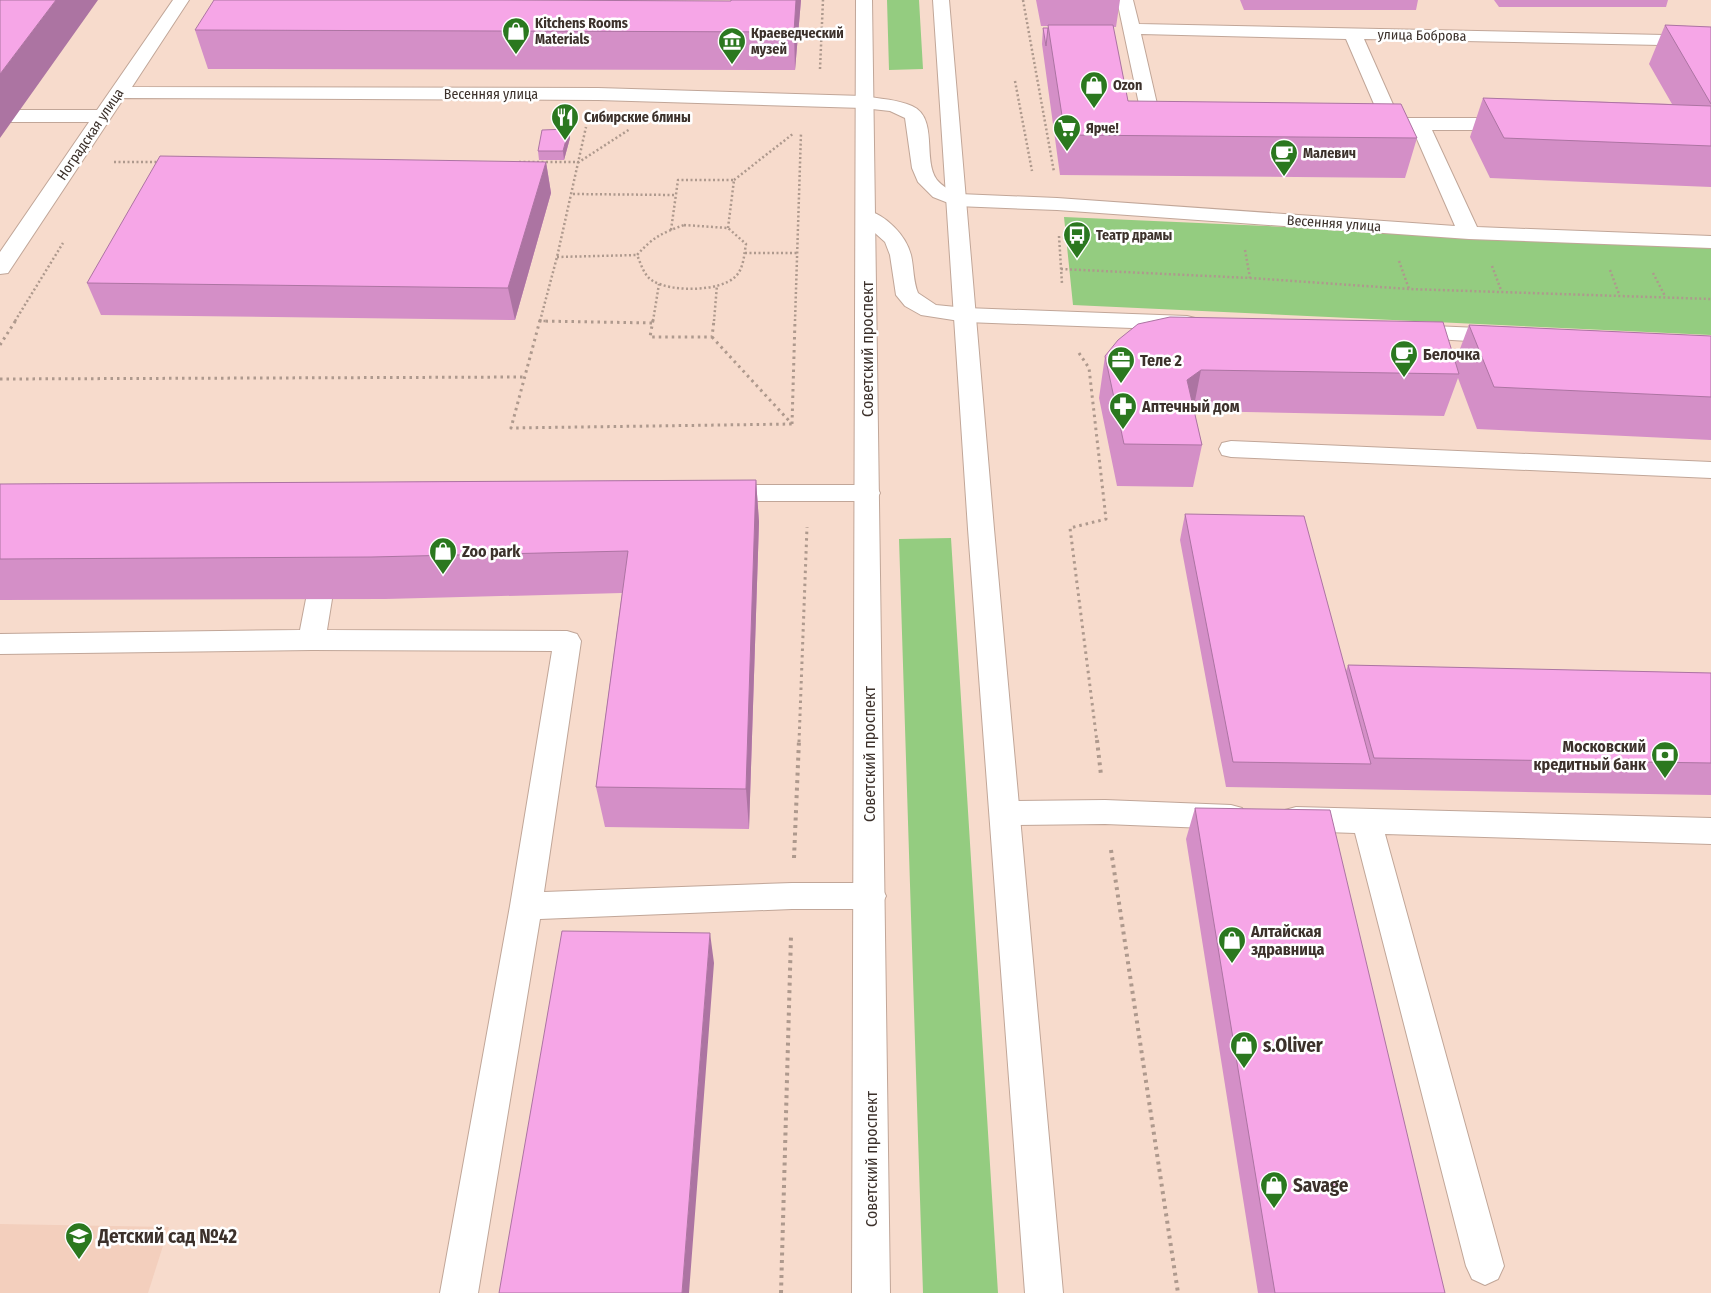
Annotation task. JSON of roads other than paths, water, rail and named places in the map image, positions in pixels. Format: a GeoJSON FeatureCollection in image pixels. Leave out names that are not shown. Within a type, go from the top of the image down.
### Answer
{"type":"FeatureCollection","features":[{"type":"Feature","properties":{"kind":"street","name":"Ноградская улица"},"geometry":{"type":"LineString","coordinates":[[0,268],[181,0]]}},
{"type":"Feature","properties":{"kind":"street","name":"Советский проспект"},"geometry":{"type":"LineString","coordinates":[[864,0],[871,1293]]}},
{"type":"Feature","properties":{"kind":"street"},"geometry":{"type":"LineString","coordinates":[[941,0],[1044,1293]]}},
{"type":"Feature","properties":{"kind":"street"},"geometry":{"type":"LineString","coordinates":[[1125,0],[1152,124],[1181,124]]}},
{"type":"Feature","properties":{"kind":"street","name":"улица Боброва"},"geometry":{"type":"LineString","coordinates":[[1132,29],[1711,41]]}},
{"type":"Feature","properties":{"kind":"street"},"geometry":{"type":"LineString","coordinates":[[1353,34],[1392,124]]}},
{"type":"Feature","properties":{"kind":"street"},"geometry":{"type":"LineString","coordinates":[[562,95],[567,77]]}},
{"type":"Feature","properties":{"kind":"street","name":"Весенняя улица"},"geometry":{"type":"LineString","coordinates":[[119,92],[598,94],[864,102]]}},
{"type":"Feature","properties":{"kind":"street"},"geometry":{"type":"LineString","coordinates":[[864,102],[906,110],[913,116],[917,124],[922,168],[928,182],[940,193],[956,200]]}},
{"type":"Feature","properties":{"kind":"street"},"geometry":{"type":"LineString","coordinates":[[0,116],[102,116]]}},
{"type":"Feature","properties":{"kind":"street"},"geometry":{"type":"LineString","coordinates":[[1354,124],[1529,124]]}},
{"type":"Feature","properties":{"kind":"street"},"geometry":{"type":"LineString","coordinates":[[1420,124],[1470,233]]}},
{"type":"Feature","properties":{"kind":"street","name":"Весенняя улица"},"geometry":{"type":"LineString","coordinates":[[956,200],[1057,204],[1470,233],[1711,242]]}},
{"type":"Feature","properties":{"kind":"street"},"geometry":{"type":"LineString","coordinates":[[866,216],[885,229],[896,244],[902,264],[905,288],[909,298],[920,307],[938,312],[966,315],[1203,324]]}},
{"type":"Feature","properties":{"kind":"street"},"geometry":{"type":"LineString","coordinates":[[1392,332],[1522,337]]}},
{"type":"Feature","properties":{"kind":"street"},"geometry":{"type":"LineString","coordinates":[[1231,449],[1711,470]]}},
{"type":"Feature","properties":{"kind":"street"},"geometry":{"type":"LineString","coordinates":[[700,493],[868,493]]}},
{"type":"Feature","properties":{"kind":"street"},"geometry":{"type":"LineString","coordinates":[[312,640],[319,599]]}},
{"type":"Feature","properties":{"kind":"street"},"geometry":{"type":"LineString","coordinates":[[0,644],[312,640],[567,641],[526,906],[459,1293]]}},
{"type":"Feature","properties":{"kind":"street"},"geometry":{"type":"LineString","coordinates":[[1005,813],[1105,812],[1367,822],[1711,831]]}},
{"type":"Feature","properties":{"kind":"street"},"geometry":{"type":"LineString","coordinates":[[1367,822],[1485,1266]]}},
{"type":"Feature","properties":{"kind":"street"},"geometry":{"type":"LineString","coordinates":[[526,906],[792,896],[870,896]]}},
{"type":"Feature","properties":{"kind":"place","name":"Kitchens Rooms Materials"},"geometry":{"type":"Point","coordinates":[516,55]}},
{"type":"Feature","properties":{"kind":"place","name":"Краеведческий музей"},"geometry":{"type":"Point","coordinates":[732,65]}},
{"type":"Feature","properties":{"kind":"place","name":"Ozon"},"geometry":{"type":"Point","coordinates":[1094,109]}},
{"type":"Feature","properties":{"kind":"place","name":"Сибирские блины"},"geometry":{"type":"Point","coordinates":[565,141]}},
{"type":"Feature","properties":{"kind":"place","name":"Ярче!"},"geometry":{"type":"Point","coordinates":[1067,152]}},
{"type":"Feature","properties":{"kind":"place","name":"Малевич"},"geometry":{"type":"Point","coordinates":[1284,177]}},
{"type":"Feature","properties":{"kind":"place","name":"Театр драмы"},"geometry":{"type":"Point","coordinates":[1077,259]}},
{"type":"Feature","properties":{"kind":"place","name":"Белочка"},"geometry":{"type":"Point","coordinates":[1404,378]}},
{"type":"Feature","properties":{"kind":"place","name":"Теле 2"},"geometry":{"type":"Point","coordinates":[1121,384]}},
{"type":"Feature","properties":{"kind":"place","name":"Аптечный дом"},"geometry":{"type":"Point","coordinates":[1123,430]}},
{"type":"Feature","properties":{"kind":"place","name":"Zoo park"},"geometry":{"type":"Point","coordinates":[443,575]}},
{"type":"Feature","properties":{"kind":"place","name":"Московский кредитный банк"},"geometry":{"type":"Point","coordinates":[1665,779]}},
{"type":"Feature","properties":{"kind":"place","name":"Алтайская здравница"},"geometry":{"type":"Point","coordinates":[1232,964]}},
{"type":"Feature","properties":{"kind":"place","name":"s.Oliver"},"geometry":{"type":"Point","coordinates":[1244,1069]}},
{"type":"Feature","properties":{"kind":"place","name":"Savage"},"geometry":{"type":"Point","coordinates":[1274,1209]}},
{"type":"Feature","properties":{"kind":"place","name":"Детский сад №42"},"geometry":{"type":"Point","coordinates":[79,1260]}}]}
